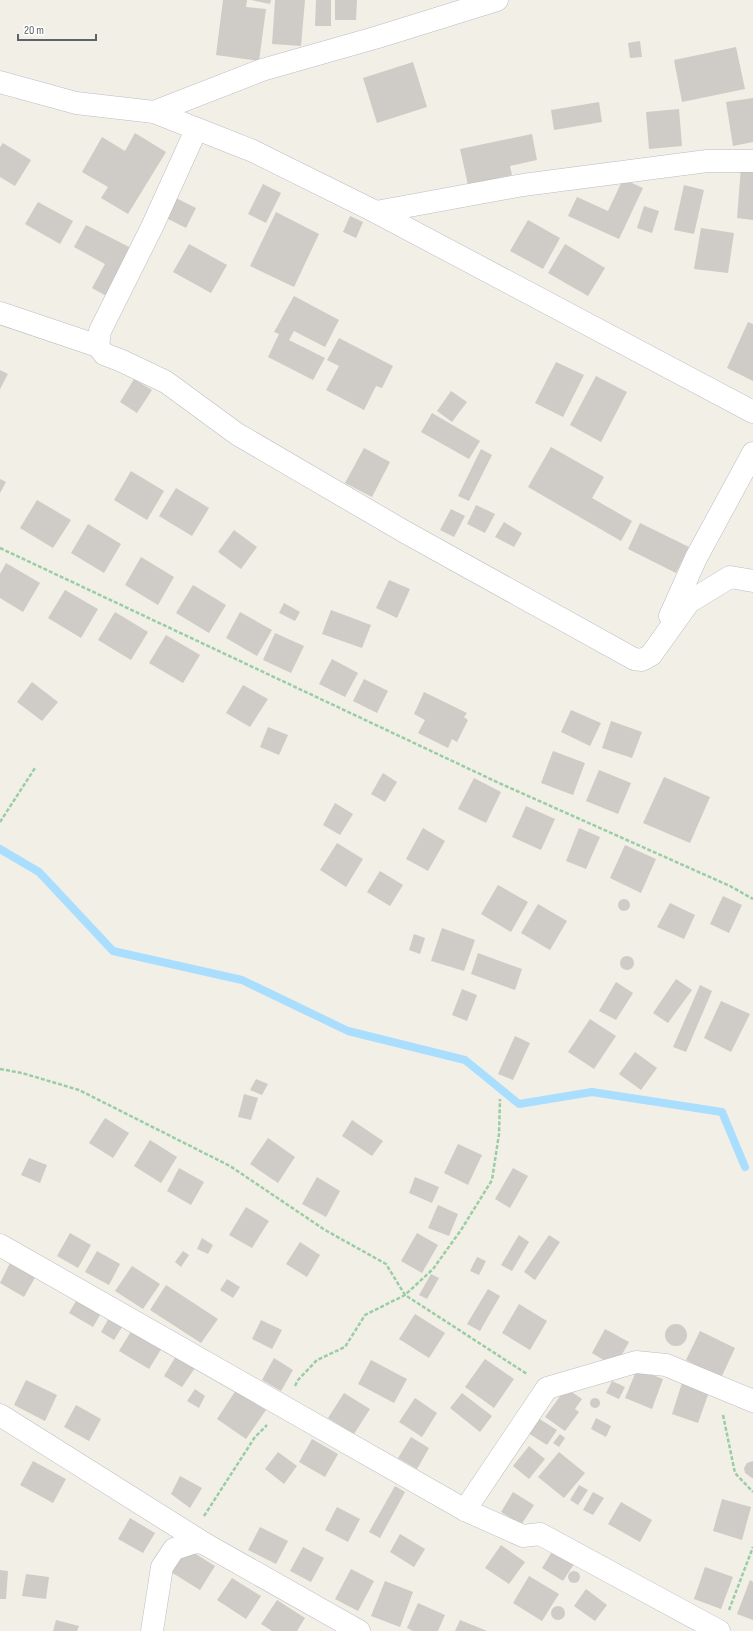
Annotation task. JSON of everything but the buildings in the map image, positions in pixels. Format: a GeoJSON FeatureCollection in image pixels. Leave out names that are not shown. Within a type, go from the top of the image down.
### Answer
{"type":"FeatureCollection","features":[{"type":"Feature","properties":{"kind":"street"},"geometry":{"type":"LineString","coordinates":[[154,112],[262,70],[378,37],[497,0]]}},
{"type":"Feature","properties":{"kind":"street"},"geometry":{"type":"LineString","coordinates":[[0,82],[76,103],[154,112],[196,130],[253,151],[376,212],[753,412]]}},
{"type":"Feature","properties":{"kind":"street"},"geometry":{"type":"LineString","coordinates":[[98,346],[100,331],[152,227],[196,130]]}},
{"type":"Feature","properties":{"kind":"street"},"geometry":{"type":"LineString","coordinates":[[376,212],[523,185],[707,161],[753,161]]}},
{"type":"Feature","properties":{"kind":"street"},"geometry":{"type":"LineString","coordinates":[[0,314],[98,346],[104,354],[166,382],[238,434],[405,532],[634,659],[642,660],[651,655],[689,602],[730,577],[753,581]]}},
{"type":"Feature","properties":{"kind":"street"},"geometry":{"type":"LineString","coordinates":[[651,655],[696,558],[753,453]]}},
{"type":"Feature","properties":{"kind":"street"},"geometry":{"type":"LineString","coordinates":[[0,1245],[285,1406],[465,1510],[523,1536],[540,1534],[723,1624]]}},
{"type":"Feature","properties":{"kind":"street"},"geometry":{"type":"LineString","coordinates":[[465,1510],[547,1388],[636,1362],[666,1365],[753,1401]]}},
{"type":"Feature","properties":{"kind":"street"},"geometry":{"type":"LineString","coordinates":[[0,1415],[200,1540],[359,1631]]}},
{"type":"Feature","properties":{"kind":"street"},"geometry":{"type":"LineString","coordinates":[[152,1631],[162,1567],[174,1549],[199,1542],[200,1540]]}},
{"type":"Feature","properties":{"kind":"path"},"geometry":{"type":"LineString","coordinates":[[0,548],[499,783],[730,886],[753,900]]}},
{"type":"Feature","properties":{"kind":"path"},"geometry":{"type":"LineString","coordinates":[[0,822],[35,768]]}},
{"type":"Feature","properties":{"kind":"path"},"geometry":{"type":"LineString","coordinates":[[0,1069],[22,1072],[79,1090],[230,1166],[325,1230],[386,1264],[405,1295],[547,1388]]}},
{"type":"Feature","properties":{"kind":"path"},"geometry":{"type":"LineString","coordinates":[[200,1540],[208,1509],[255,1437],[285,1406],[298,1380],[317,1360],[345,1347],[365,1315],[405,1295],[433,1269],[461,1230],[492,1180],[499,1134],[500,1099]]}},
{"type":"Feature","properties":{"kind":"path"},"geometry":{"type":"LineString","coordinates":[[717,1386],[735,1473],[753,1492]]}},
{"type":"Feature","properties":{"kind":"path"},"geometry":{"type":"LineString","coordinates":[[723,1624],[753,1547]]}},
{"type":"Feature","properties":{"kind":"waterway"},"geometry":{"type":"LineString","coordinates":[[0,849],[39,872],[113,951],[242,980],[348,1031],[465,1060],[519,1104],[592,1092],[722,1112],[745,1167]]}}]}
